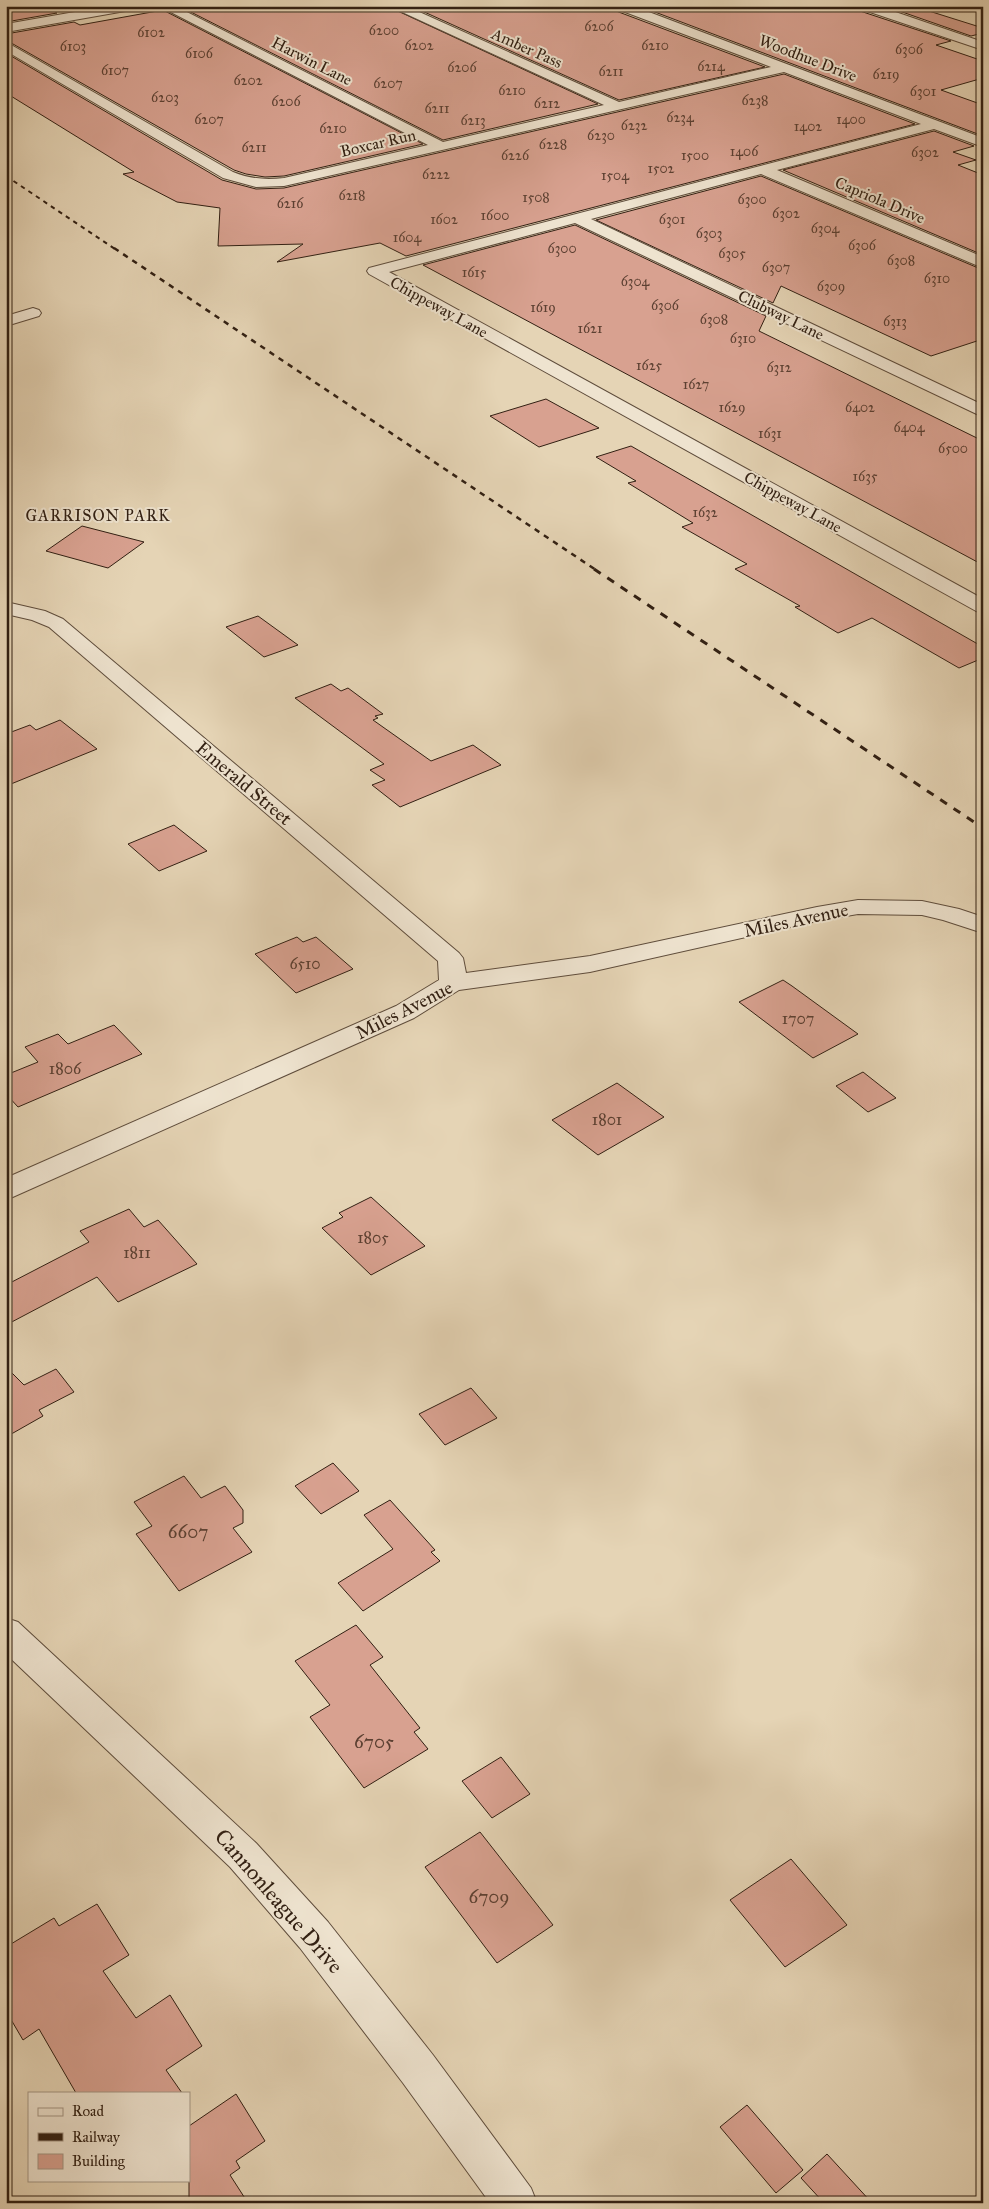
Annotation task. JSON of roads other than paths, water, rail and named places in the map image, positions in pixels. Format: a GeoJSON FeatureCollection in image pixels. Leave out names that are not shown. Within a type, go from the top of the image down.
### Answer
{"type":"FeatureCollection","features":[{"type":"Feature","properties":{"kind":"street"},"geometry":{"type":"LineString","coordinates":[[6,28],[131,6]]}},
{"type":"Feature","properties":{"kind":"street","name":"Harwin Lane"},"geometry":{"type":"LineString","coordinates":[[165,6],[443,146]]}},
{"type":"Feature","properties":{"kind":"street","name":"Amber Pass"},"geometry":{"type":"LineString","coordinates":[[395,6],[618,107]]}},
{"type":"Feature","properties":{"kind":"street","name":"Woodhue Drive"},"geometry":{"type":"LineString","coordinates":[[621,6],[983,143]]}},
{"type":"Feature","properties":{"kind":"street"},"geometry":{"type":"LineString","coordinates":[[865,6],[983,46]]}},
{"type":"Feature","properties":{"kind":"street","name":"Boxcar Run"},"geometry":{"type":"LineString","coordinates":[[6,46],[228,175],[251,183],[284,182],[785,68]]}},
{"type":"Feature","properties":{"kind":"street","name":"Chippeway Lane"},"geometry":{"type":"LineString","coordinates":[[934,125],[375,271],[983,607]]}},
{"type":"Feature","properties":{"kind":"street","name":"Capriola Drive"},"geometry":{"type":"LineString","coordinates":[[763,170],[983,263]]}},
{"type":"Feature","properties":{"kind":"street","name":"Clubway Lane"},"geometry":{"type":"LineString","coordinates":[[578,219],[983,412]]}},
{"type":"Feature","properties":{"kind":"street"},"geometry":{"type":"LineString","coordinates":[[6,320],[33,313]]}},
{"type":"Feature","properties":{"kind":"street","name":"Emerald Street"},"geometry":{"type":"LineString","coordinates":[[8,608],[38,615],[56,623],[450,958],[453,971],[452,983]]}},
{"type":"Feature","properties":{"kind":"street","name":"Miles Avenue"},"geometry":{"type":"LineString","coordinates":[[6,1190],[406,1012],[452,983],[590,964],[816,914],[858,907],[922,908],[950,914],[983,926]]}},
{"type":"Feature","properties":{"kind":"street","name":"Cannonleague Drive"},"geometry":{"type":"LineString","coordinates":[[6,1632],[243,1855],[320,1943],[418,2069],[516,2203]]}},
{"type":"Feature","properties":{"kind":"railway"},"geometry":{"type":"LineString","coordinates":[[6,176],[115,249]]}},
{"type":"Feature","properties":{"kind":"railway"},"geometry":{"type":"LineString","coordinates":[[114,248],[596,570]]}},
{"type":"Feature","properties":{"kind":"railway"},"geometry":{"type":"LineString","coordinates":[[594,569],[983,828]]}},
{"type":"Feature","properties":{"kind":"district","name":"GARRISON PARK"},"geometry":{"type":"Point","coordinates":[98,515]}}]}
